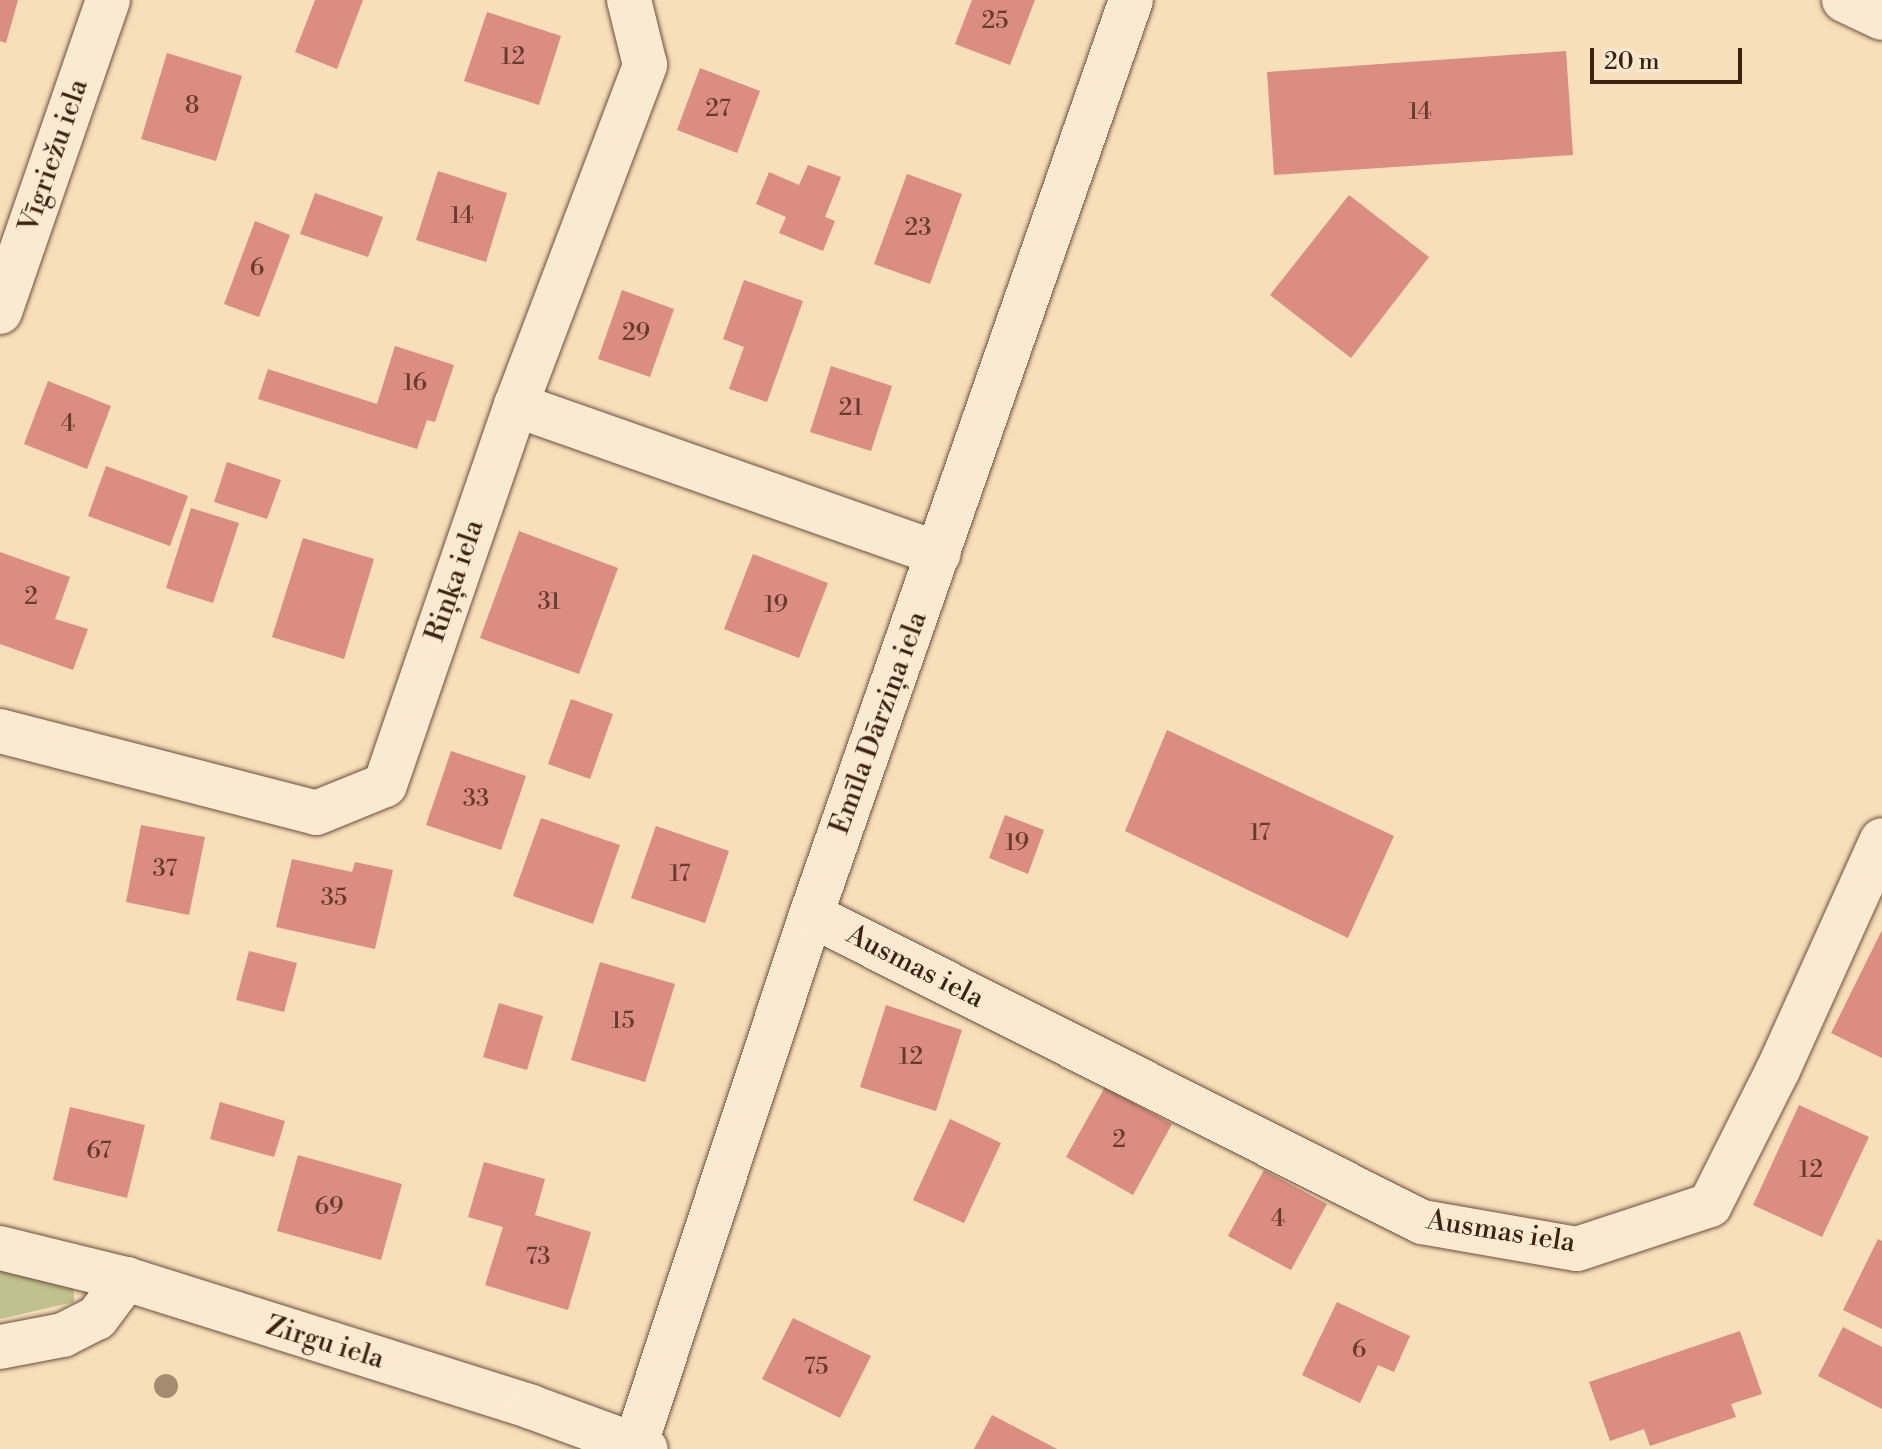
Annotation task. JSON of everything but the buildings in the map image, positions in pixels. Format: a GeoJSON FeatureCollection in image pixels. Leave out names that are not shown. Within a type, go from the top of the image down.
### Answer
{"type":"FeatureCollection","features":[{"type":"Feature","properties":{"kind":"street","name":"Vīgriežu iela"},"geometry":{"type":"LineString","coordinates":[[0,312],[108,0]]}},
{"type":"Feature","properties":{"kind":"street","name":"Riņķa iela"},"geometry":{"type":"LineString","coordinates":[[0,731],[316,813],[385,785],[516,405],[645,65],[629,0]]}},
{"type":"Feature","properties":{"kind":"street","name":"Emīla Dārziņa iela"},"geometry":{"type":"LineString","coordinates":[[639,1447],[811,915],[1131,0]]}},
{"type":"Feature","properties":{"kind":"street"},"geometry":{"type":"LineString","coordinates":[[1844,0],[1882,18]]}},
{"type":"Feature","properties":{"kind":"street"},"geometry":{"type":"LineString","coordinates":[[516,405],[939,554]]}},
{"type":"Feature","properties":{"kind":"street","name":"Ausmas iela"},"geometry":{"type":"LineString","coordinates":[[811,915],[1422,1222],[1577,1249],[1710,1205],[1778,1070],[1882,840]]}},
{"type":"Feature","properties":{"kind":"street","name":"Zirgu iela"},"geometry":{"type":"LineString","coordinates":[[0,1248],[126,1279],[639,1447]]}},
{"type":"Feature","properties":{"kind":"street"},"geometry":{"type":"LineString","coordinates":[[0,1347],[63,1335],[97,1318],[126,1279]]}},
{"type":"Feature","properties":{"kind":"green space"},"geometry":{"type":"Polygon","coordinates":[[[0,1265],[73,1280],[74,1302],[0,1319],[0,1265]]]}}]}
